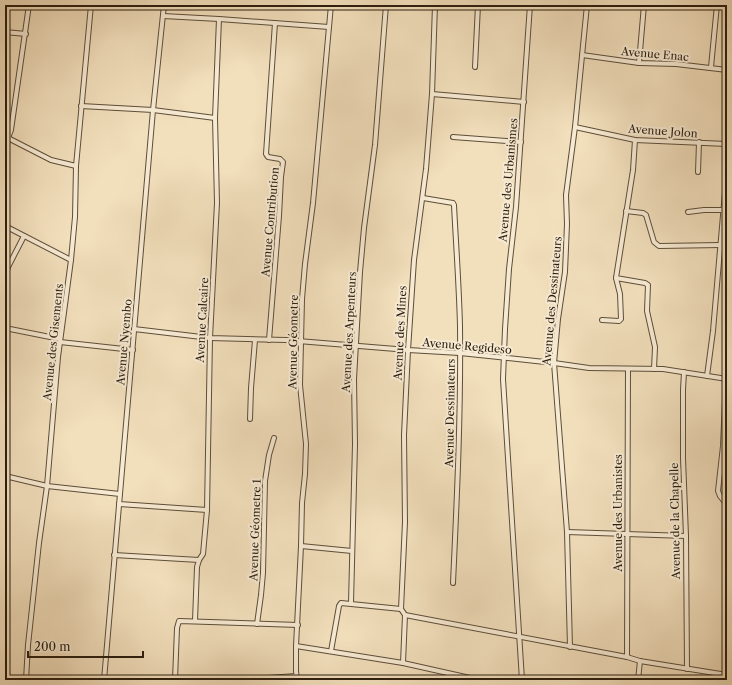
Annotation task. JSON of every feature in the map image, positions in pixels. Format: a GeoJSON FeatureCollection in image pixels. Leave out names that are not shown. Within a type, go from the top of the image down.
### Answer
{"type":"FeatureCollection","features":[{"type":"Feature","properties":{"kind":"street"},"geometry":{"type":"LineString","coordinates":[[30,5],[11,130],[6,137],[51,160],[76,166]]}},
{"type":"Feature","properties":{"kind":"street","name":"Avenue des Gisements"},"geometry":{"type":"LineString","coordinates":[[26,680],[27,653],[47,486],[60,340],[71,260],[75,217],[76,166],[91,5]]}},
{"type":"Feature","properties":{"kind":"street","name":"Avenue Nyembo"},"geometry":{"type":"LineString","coordinates":[[104,680],[153,110],[164,5]]}},
{"type":"Feature","properties":{"kind":"street","name":"Avenue Géometre"},"geometry":{"type":"LineString","coordinates":[[297,678],[296,646],[306,444],[301,393],[304,264],[313,203],[331,5]]}},
{"type":"Feature","properties":{"kind":"street","name":"Avenue des Arpenteurs"},"geometry":{"type":"LineString","coordinates":[[351,603],[355,444],[354,379],[361,255],[375,145],[386,5]]}},
{"type":"Feature","properties":{"kind":"street","name":"Avenue des Mines"},"geometry":{"type":"LineString","coordinates":[[401,609],[405,522],[404,435],[408,350],[414,260],[423,198],[432,94],[434,5]]}},
{"type":"Feature","properties":{"kind":"street"},"geometry":{"type":"LineString","coordinates":[[475,67],[478,5]]}},
{"type":"Feature","properties":{"kind":"street","name":"Avenue des Urbanismes"},"geometry":{"type":"LineString","coordinates":[[504,358],[508,270],[516,207],[530,5]]}},
{"type":"Feature","properties":{"kind":"street","name":"Avenue des Dessinateurs"},"geometry":{"type":"LineString","coordinates":[[570,647],[566,532],[554,363],[558,319],[565,272],[567,224],[566,195],[575,127],[587,5]]}},
{"type":"Feature","properties":{"kind":"street"},"geometry":{"type":"LineString","coordinates":[[639,63],[644,5]]}},
{"type":"Feature","properties":{"kind":"street"},"geometry":{"type":"LineString","coordinates":[[711,67],[717,5]]}},
{"type":"Feature","properties":{"kind":"street"},"geometry":{"type":"LineString","coordinates":[[163,16],[219,18],[329,27]]}},
{"type":"Feature","properties":{"kind":"street","name":"Avenue Calcaire"},"geometry":{"type":"LineString","coordinates":[[195,621],[197,566],[199,560],[204,554],[207,510],[210,338],[217,203],[215,118],[219,18]]}},
{"type":"Feature","properties":{"kind":"street","name":"Avenue Contribution"},"geometry":{"type":"LineString","coordinates":[[269,340],[283,162],[280,159],[268,157],[266,154],[275,23]]}},
{"type":"Feature","properties":{"kind":"street"},"geometry":{"type":"LineString","coordinates":[[5,32],[26,34]]}},
{"type":"Feature","properties":{"kind":"street","name":"Avenue Enac"},"geometry":{"type":"LineString","coordinates":[[582,54],[639,63],[711,67],[727,70]]}},
{"type":"Feature","properties":{"kind":"street"},"geometry":{"type":"LineString","coordinates":[[432,94],[524,102]]}},
{"type":"Feature","properties":{"kind":"street"},"geometry":{"type":"LineString","coordinates":[[81,106],[153,110],[215,118]]}},
{"type":"Feature","properties":{"kind":"street","name":"Avenue Jolon"},"geometry":{"type":"LineString","coordinates":[[575,127],[635,140],[727,144]]}},
{"type":"Feature","properties":{"kind":"street"},"geometry":{"type":"LineString","coordinates":[[453,138],[521,142]]}},
{"type":"Feature","properties":{"kind":"street"},"geometry":{"type":"LineString","coordinates":[[602,320],[618,321],[621,319],[620,294],[616,278],[633,166],[635,140]]}},
{"type":"Feature","properties":{"kind":"street"},"geometry":{"type":"LineString","coordinates":[[698,172],[699,142]]}},
{"type":"Feature","properties":{"kind":"street"},"geometry":{"type":"LineString","coordinates":[[707,376],[713,331],[727,169]]}},
{"type":"Feature","properties":{"kind":"street","name":"Avenue Dessinateurs"},"geometry":{"type":"LineString","coordinates":[[423,198],[451,202],[454,205],[458,270],[460,353],[459,453],[453,583]]}},
{"type":"Feature","properties":{"kind":"street"},"geometry":{"type":"LineString","coordinates":[[688,212],[724,210]]}},
{"type":"Feature","properties":{"kind":"street"},"geometry":{"type":"LineString","coordinates":[[626,211],[646,215],[654,242],[659,246],[721,245]]}},
{"type":"Feature","properties":{"kind":"street"},"geometry":{"type":"LineString","coordinates":[[5,226],[71,260]]}},
{"type":"Feature","properties":{"kind":"street"},"geometry":{"type":"LineString","coordinates":[[5,277],[8,267],[24,236]]}},
{"type":"Feature","properties":{"kind":"street"},"geometry":{"type":"LineString","coordinates":[[616,278],[645,283],[648,286],[647,311],[655,347],[654,369]]}},
{"type":"Feature","properties":{"kind":"street"},"geometry":{"type":"LineString","coordinates":[[5,328],[60,340],[132,350]]}},
{"type":"Feature","properties":{"kind":"street","name":"Avenue Regideso"},"geometry":{"type":"LineString","coordinates":[[134,329],[210,338],[302,341],[460,353],[589,368],[654,369],[726,379]]}},
{"type":"Feature","properties":{"kind":"street"},"geometry":{"type":"LineString","coordinates":[[250,419],[255,340]]}},
{"type":"Feature","properties":{"kind":"street"},"geometry":{"type":"LineString","coordinates":[[504,358],[504,393],[522,680]]}},
{"type":"Feature","properties":{"kind":"street","name":"Avenue des Urbanistes"},"geometry":{"type":"LineString","coordinates":[[627,657],[628,369]]}},
{"type":"Feature","properties":{"kind":"street","name":"Avenue de la Chapelle"},"geometry":{"type":"LineString","coordinates":[[684,372],[683,458],[686,536],[687,669]]}},
{"type":"Feature","properties":{"kind":"street"},"geometry":{"type":"LineString","coordinates":[[726,379],[723,446],[718,491],[727,505]]}},
{"type":"Feature","properties":{"kind":"street","name":"Avenue Géometre 1"},"geometry":{"type":"LineString","coordinates":[[257,624],[263,573],[265,481],[274,438]]}},
{"type":"Feature","properties":{"kind":"street"},"geometry":{"type":"LineString","coordinates":[[5,476],[47,486],[120,494]]}},
{"type":"Feature","properties":{"kind":"street"},"geometry":{"type":"LineString","coordinates":[[119,504],[207,510]]}},
{"type":"Feature","properties":{"kind":"street"},"geometry":{"type":"LineString","coordinates":[[566,532],[686,536]]}},
{"type":"Feature","properties":{"kind":"street"},"geometry":{"type":"LineString","coordinates":[[301,546],[352,551]]}},
{"type":"Feature","properties":{"kind":"street"},"geometry":{"type":"LineString","coordinates":[[114,555],[199,560]]}},
{"type":"Feature","properties":{"kind":"street"},"geometry":{"type":"LineString","coordinates":[[331,651],[339,606],[341,603],[401,609],[405,615],[403,663]]}},
{"type":"Feature","properties":{"kind":"street"},"geometry":{"type":"LineString","coordinates":[[405,615],[520,638],[627,657],[640,661],[727,675]]}},
{"type":"Feature","properties":{"kind":"street"},"geometry":{"type":"LineString","coordinates":[[175,680],[178,622],[195,621],[298,625]]}},
{"type":"Feature","properties":{"kind":"street"},"geometry":{"type":"LineString","coordinates":[[296,646],[403,663],[479,680]]}},
{"type":"Feature","properties":{"kind":"street"},"geometry":{"type":"LineString","coordinates":[[638,680],[640,661]]}},
{"type":"Feature","properties":{"kind":"street"},"geometry":{"type":"LineString","coordinates":[[242,680],[297,678]]}}]}
